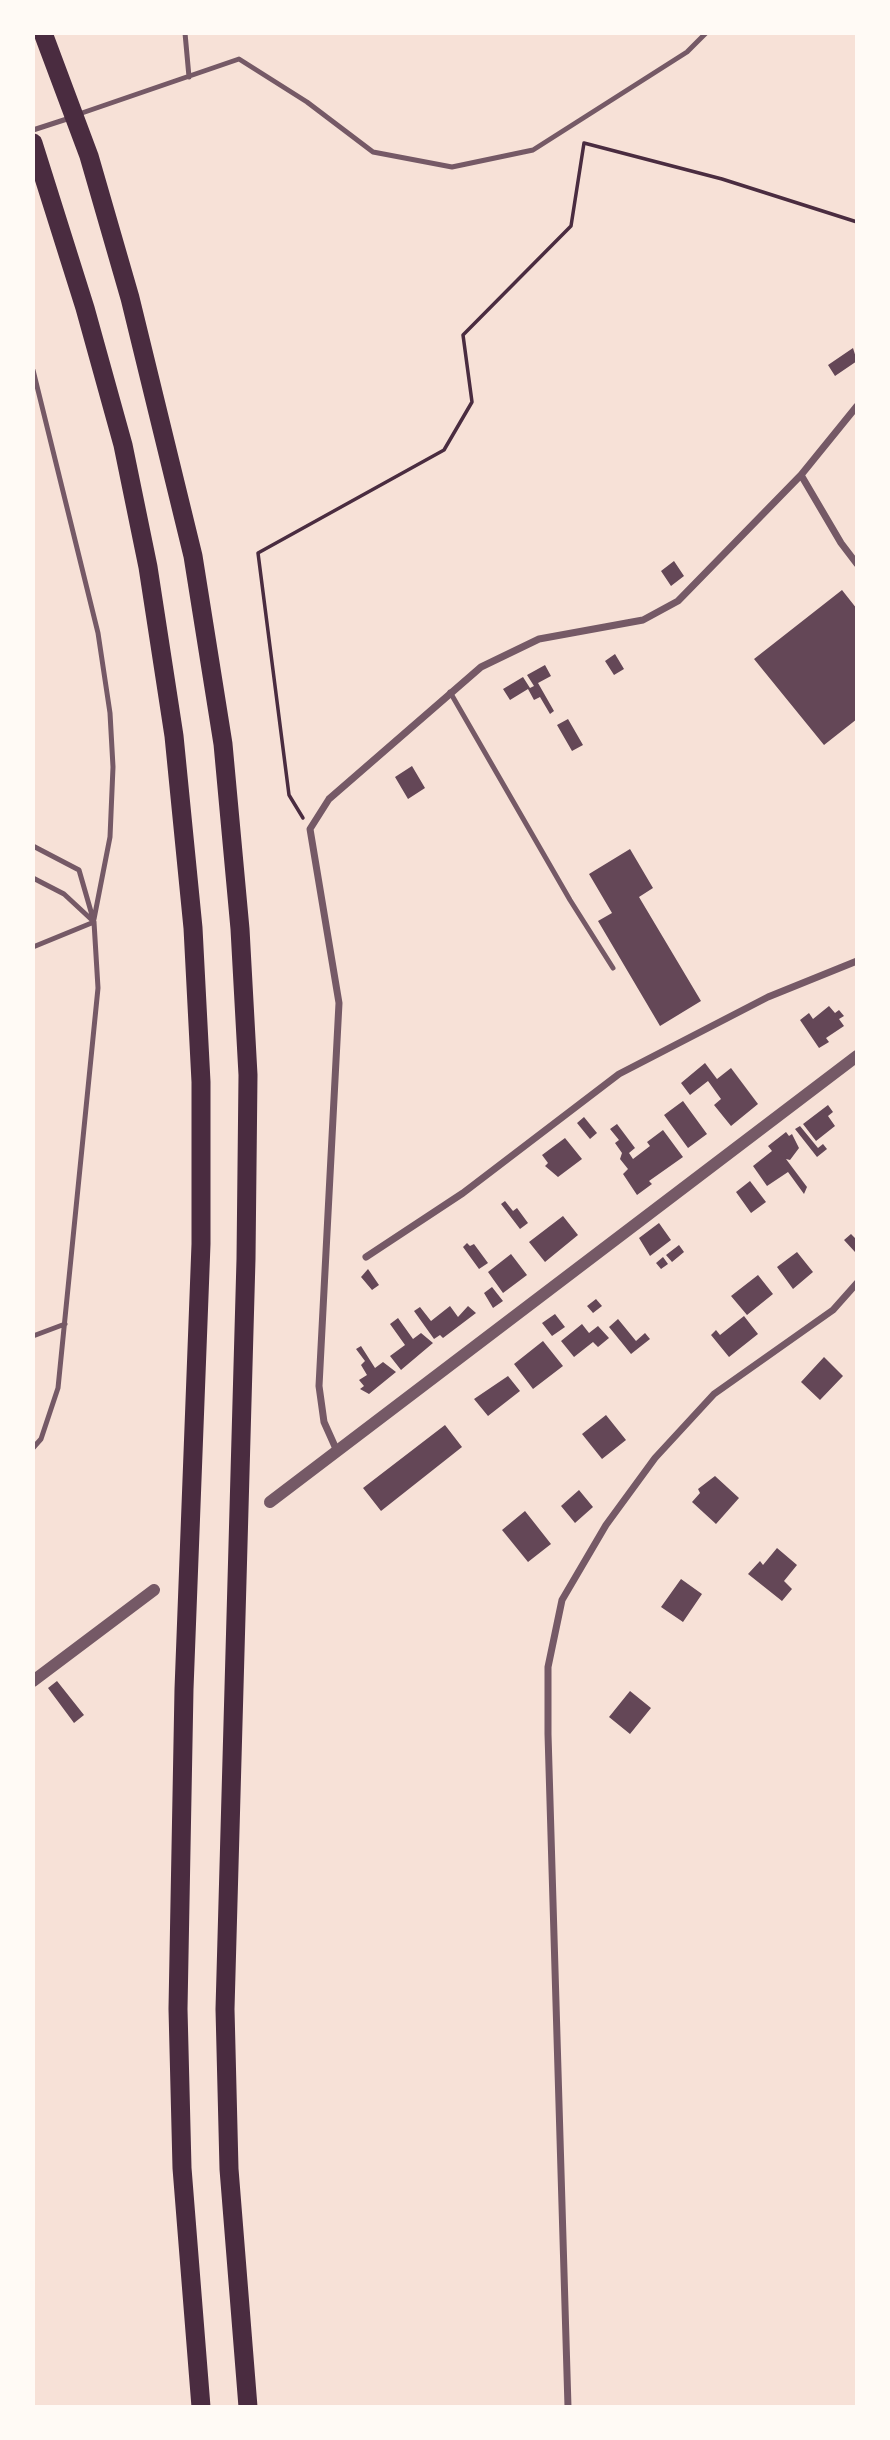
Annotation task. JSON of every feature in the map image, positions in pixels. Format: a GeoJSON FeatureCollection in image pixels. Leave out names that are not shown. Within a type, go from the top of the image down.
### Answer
{"type":"FeatureCollection","features":[{"type":"Feature","properties":{"kind":"highway"},"geometry":{"type":"LineString","coordinates":[[43,33],[89,156],[130,298],[193,556],[223,744],[240,929],[248,1074],[246,1259],[225,2009],[229,2169],[248,2407]]}},
{"type":"Feature","properties":{"kind":"highway"},"geometry":{"type":"LineString","coordinates":[[33,143],[122,445],[148,567],[174,736],[193,928],[201,1082],[201,1244],[184,1689],[178,2009],[182,2168],[201,2407]]}},
{"type":"Feature","properties":{"kind":"street"},"geometry":{"type":"LineString","coordinates":[[337,1451],[329,1437],[320,1403],[339,1003],[310,829],[329,799],[481,667],[539,639],[643,620],[678,601],[801,475],[857,406]]}},
{"type":"Feature","properties":{"kind":"street"},"geometry":{"type":"LineString","coordinates":[[801,475],[841,543],[857,564]]}},
{"type":"Feature","properties":{"kind":"street"},"geometry":{"type":"LineString","coordinates":[[366,1257],[463,1193],[619,1074],[768,997],[857,961]]}},
{"type":"Feature","properties":{"kind":"street"},"geometry":{"type":"LineString","coordinates":[[270,1502],[857,1056]]}},
{"type":"Feature","properties":{"kind":"street"},"geometry":{"type":"LineString","coordinates":[[568,2407],[548,1667],[562,1600],[606,1525],[654,1458],[714,1394],[833,1310],[857,1283]]}},
{"type":"Feature","properties":{"kind":"street"},"geometry":{"type":"LineString","coordinates":[[33,1681],[154,1590]]}},
{"type":"Feature","properties":{"kind":"lane"},"geometry":{"type":"LineString","coordinates":[[185,33],[189,77]]}},
{"type":"Feature","properties":{"kind":"lane"},"geometry":{"type":"LineString","coordinates":[[33,130],[239,59],[307,102],[373,152],[452,167],[533,150],[687,52],[706,33]]}},
{"type":"Feature","properties":{"kind":"lane"},"geometry":{"type":"LineString","coordinates":[[33,370],[97,633],[110,713],[113,767],[110,838],[94,922]]}},
{"type":"Feature","properties":{"kind":"lane"},"geometry":{"type":"LineString","coordinates":[[450,692],[570,900],[613,968]]}},
{"type":"Feature","properties":{"kind":"lane"},"geometry":{"type":"LineString","coordinates":[[33,846],[79,870],[94,922],[98,988],[58,1388],[41,1438],[33,1448]]}},
{"type":"Feature","properties":{"kind":"lane"},"geometry":{"type":"LineString","coordinates":[[33,878],[64,894],[94,922]]}},
{"type":"Feature","properties":{"kind":"lane"},"geometry":{"type":"LineString","coordinates":[[33,947],[94,922]]}},
{"type":"Feature","properties":{"kind":"lane"},"geometry":{"type":"LineString","coordinates":[[33,1336],[65,1324]]}},
{"type":"Feature","properties":{"kind":"path"},"geometry":{"type":"LineString","coordinates":[[310,829],[289,794],[258,553],[444,450],[472,402],[463,335],[571,226],[584,143],[722,179],[857,222]]}},
{"type":"Feature","properties":{"kind":"building"},"geometry":{"type":"Polygon","coordinates":[[[853,348],[857,361],[835,376],[828,365],[853,348]]]}},
{"type":"Feature","properties":{"kind":"building"},"geometry":{"type":"Polygon","coordinates":[[[674,561],[684,576],[671,586],[661,571],[674,561]]]}},
{"type":"Feature","properties":{"kind":"building"},"geometry":{"type":"Polygon","coordinates":[[[842,590],[857,609],[857,719],[824,745],[754,659],[842,590]]]}},
{"type":"Feature","properties":{"kind":"building"},"geometry":{"type":"Polygon","coordinates":[[[615,654],[624,669],[614,675],[605,661],[615,654]]]}},
{"type":"Feature","properties":{"kind":"building"},"geometry":{"type":"Polygon","coordinates":[[[545,665],[551,676],[538,683],[554,711],[550,714],[540,697],[534,700],[528,689],[510,700],[503,689],[523,677],[530,688],[534,686],[527,675],[545,665]]]}},
{"type":"Feature","properties":{"kind":"building"},"geometry":{"type":"Polygon","coordinates":[[[568,719],[583,745],[572,751],[557,725],[568,719]]]}},
{"type":"Feature","properties":{"kind":"building"},"geometry":{"type":"Polygon","coordinates":[[[412,766],[425,788],[408,799],[395,777],[412,766]]]}},
{"type":"Feature","properties":{"kind":"building"},"geometry":{"type":"Polygon","coordinates":[[[630,849],[653,888],[639,897],[701,1001],[660,1026],[598,921],[612,913],[589,874],[630,849]]]}},
{"type":"Feature","properties":{"kind":"building"},"geometry":{"type":"Polygon","coordinates":[[[829,1006],[835,1013],[839,1010],[844,1016],[839,1019],[844,1026],[826,1038],[829,1042],[819,1048],[800,1020],[809,1013],[813,1019],[829,1006]]]}},
{"type":"Feature","properties":{"kind":"building"},"geometry":{"type":"Polygon","coordinates":[[[705,1063],[717,1079],[731,1068],[758,1104],[731,1126],[714,1105],[721,1099],[708,1081],[690,1095],[681,1083],[705,1063]]]}},
{"type":"Feature","properties":{"kind":"building"},"geometry":{"type":"Polygon","coordinates":[[[683,1101],[707,1134],[688,1148],[664,1115],[683,1101]]]}},
{"type":"Feature","properties":{"kind":"building"},"geometry":{"type":"Polygon","coordinates":[[[828,1105],[833,1112],[828,1116],[835,1126],[816,1141],[803,1124],[828,1105]]]}},
{"type":"Feature","properties":{"kind":"building"},"geometry":{"type":"Polygon","coordinates":[[[584,1117],[597,1133],[590,1139],[577,1123],[584,1117]]]}},
{"type":"Feature","properties":{"kind":"building"},"geometry":{"type":"Polygon","coordinates":[[[617,1124],[635,1148],[629,1153],[633,1159],[650,1146],[647,1142],[663,1130],[683,1157],[649,1181],[652,1184],[637,1195],[623,1174],[628,1169],[620,1159],[622,1153],[615,1143],[619,1140],[610,1129],[617,1124]]]}},
{"type":"Feature","properties":{"kind":"building"},"geometry":{"type":"Polygon","coordinates":[[[800,1126],[818,1148],[823,1144],[827,1149],[817,1157],[795,1129],[800,1126]]]}},
{"type":"Feature","properties":{"kind":"building"},"geometry":{"type":"Polygon","coordinates":[[[786,1132],[789,1136],[792,1134],[799,1148],[790,1160],[786,1159],[807,1187],[804,1194],[788,1172],[767,1186],[753,1166],[772,1151],[768,1146],[786,1132]]]}},
{"type":"Feature","properties":{"kind":"building"},"geometry":{"type":"Polygon","coordinates":[[[565,1138],[582,1159],[558,1177],[545,1166],[548,1163],[542,1155],[565,1138]]]}},
{"type":"Feature","properties":{"kind":"building"},"geometry":{"type":"Polygon","coordinates":[[[750,1181],[766,1202],[751,1213],[736,1192],[750,1181]]]}},
{"type":"Feature","properties":{"kind":"building"},"geometry":{"type":"Polygon","coordinates":[[[505,1201],[513,1211],[517,1208],[528,1223],[520,1229],[501,1204],[505,1201]]]}},
{"type":"Feature","properties":{"kind":"building"},"geometry":{"type":"Polygon","coordinates":[[[563,1216],[578,1235],[545,1262],[529,1242],[563,1216]]]}},
{"type":"Feature","properties":{"kind":"building"},"geometry":{"type":"Polygon","coordinates":[[[659,1223],[671,1240],[650,1256],[639,1238],[659,1223]]]}},
{"type":"Feature","properties":{"kind":"building"},"geometry":{"type":"Polygon","coordinates":[[[851,1234],[857,1240],[855,1252],[844,1240],[851,1234]]]}},
{"type":"Feature","properties":{"kind":"building"},"geometry":{"type":"Polygon","coordinates":[[[467,1243],[470,1246],[474,1244],[488,1263],[479,1269],[463,1247],[467,1243]]]}},
{"type":"Feature","properties":{"kind":"building"},"geometry":{"type":"Polygon","coordinates":[[[679,1245],[684,1252],[672,1262],[666,1255],[679,1245]]]}},
{"type":"Feature","properties":{"kind":"building"},"geometry":{"type":"Polygon","coordinates":[[[797,1252],[813,1272],[793,1289],[777,1267],[797,1252]]]}},
{"type":"Feature","properties":{"kind":"building"},"geometry":{"type":"Polygon","coordinates":[[[511,1254],[527,1275],[503,1293],[488,1272],[511,1254]]]}},
{"type":"Feature","properties":{"kind":"building"},"geometry":{"type":"Polygon","coordinates":[[[663,1257],[668,1264],[661,1269],[656,1263],[663,1257]]]}},
{"type":"Feature","properties":{"kind":"building"},"geometry":{"type":"Polygon","coordinates":[[[368,1269],[379,1285],[372,1290],[361,1277],[368,1269]]]}},
{"type":"Feature","properties":{"kind":"building"},"geometry":{"type":"Polygon","coordinates":[[[758,1275],[773,1294],[747,1315],[731,1296],[758,1275]]]}},
{"type":"Feature","properties":{"kind":"building"},"geometry":{"type":"Polygon","coordinates":[[[492,1287],[503,1301],[493,1308],[484,1293],[492,1287]]]}},
{"type":"Feature","properties":{"kind":"building"},"geometry":{"type":"Polygon","coordinates":[[[596,1299],[602,1306],[593,1313],[587,1306],[596,1299]]]}},
{"type":"Feature","properties":{"kind":"building"},"geometry":{"type":"Polygon","coordinates":[[[450,1306],[458,1317],[468,1306],[476,1313],[443,1338],[440,1335],[434,1339],[414,1311],[420,1307],[431,1321],[450,1306]]]}},
{"type":"Feature","properties":{"kind":"building"},"geometry":{"type":"Polygon","coordinates":[[[555,1314],[565,1327],[552,1336],[542,1323],[555,1314]]]}},
{"type":"Feature","properties":{"kind":"building"},"geometry":{"type":"Polygon","coordinates":[[[744,1316],[758,1334],[729,1357],[711,1335],[716,1330],[720,1335],[744,1316]]]}},
{"type":"Feature","properties":{"kind":"building"},"geometry":{"type":"Polygon","coordinates":[[[398,1318],[413,1339],[421,1333],[433,1343],[401,1370],[390,1356],[405,1345],[390,1324],[398,1318]]]}},
{"type":"Feature","properties":{"kind":"building"},"geometry":{"type":"Polygon","coordinates":[[[618,1319],[636,1341],[645,1333],[650,1339],[631,1354],[609,1327],[618,1319]]]}},
{"type":"Feature","properties":{"kind":"building"},"geometry":{"type":"Polygon","coordinates":[[[582,1324],[589,1333],[598,1326],[609,1338],[598,1347],[593,1342],[574,1357],[561,1341],[582,1324]]]}},
{"type":"Feature","properties":{"kind":"building"},"geometry":{"type":"Polygon","coordinates":[[[543,1341],[563,1366],[533,1389],[514,1364],[543,1341]]]}},
{"type":"Feature","properties":{"kind":"building"},"geometry":{"type":"Polygon","coordinates":[[[361,1346],[375,1368],[383,1362],[396,1372],[369,1394],[360,1389],[364,1386],[359,1380],[367,1375],[361,1365],[365,1361],[356,1349],[361,1346]]]}},
{"type":"Feature","properties":{"kind":"building"},"geometry":{"type":"Polygon","coordinates":[[[824,1357],[843,1376],[820,1400],[801,1382],[824,1357]]]}},
{"type":"Feature","properties":{"kind":"building"},"geometry":{"type":"Polygon","coordinates":[[[508,1376],[520,1391],[488,1416],[474,1399],[508,1376]]]}},
{"type":"Feature","properties":{"kind":"building"},"geometry":{"type":"Polygon","coordinates":[[[606,1415],[626,1440],[602,1459],[582,1434],[606,1415]]]}},
{"type":"Feature","properties":{"kind":"building"},"geometry":{"type":"Polygon","coordinates":[[[445,1425],[462,1447],[381,1511],[363,1488],[445,1425]]]}},
{"type":"Feature","properties":{"kind":"building"},"geometry":{"type":"Polygon","coordinates":[[[715,1476],[739,1498],[716,1524],[692,1502],[700,1493],[698,1489],[715,1476]]]}},
{"type":"Feature","properties":{"kind":"building"},"geometry":{"type":"Polygon","coordinates":[[[579,1490],[593,1507],[575,1523],[561,1506],[579,1490]]]}},
{"type":"Feature","properties":{"kind":"building"},"geometry":{"type":"Polygon","coordinates":[[[525,1511],[551,1544],[528,1562],[502,1530],[525,1511]]]}},
{"type":"Feature","properties":{"kind":"building"},"geometry":{"type":"Polygon","coordinates":[[[777,1548],[797,1565],[784,1581],[792,1589],[782,1601],[748,1574],[760,1561],[763,1565],[777,1548]]]}},
{"type":"Feature","properties":{"kind":"building"},"geometry":{"type":"Polygon","coordinates":[[[681,1579],[702,1594],[683,1622],[661,1607],[681,1579]]]}},
{"type":"Feature","properties":{"kind":"building"},"geometry":{"type":"Polygon","coordinates":[[[57,1681],[84,1715],[74,1723],[48,1688],[57,1681]]]}},
{"type":"Feature","properties":{"kind":"building"},"geometry":{"type":"Polygon","coordinates":[[[630,1691],[651,1708],[630,1734],[609,1717],[630,1691]]]}}]}
